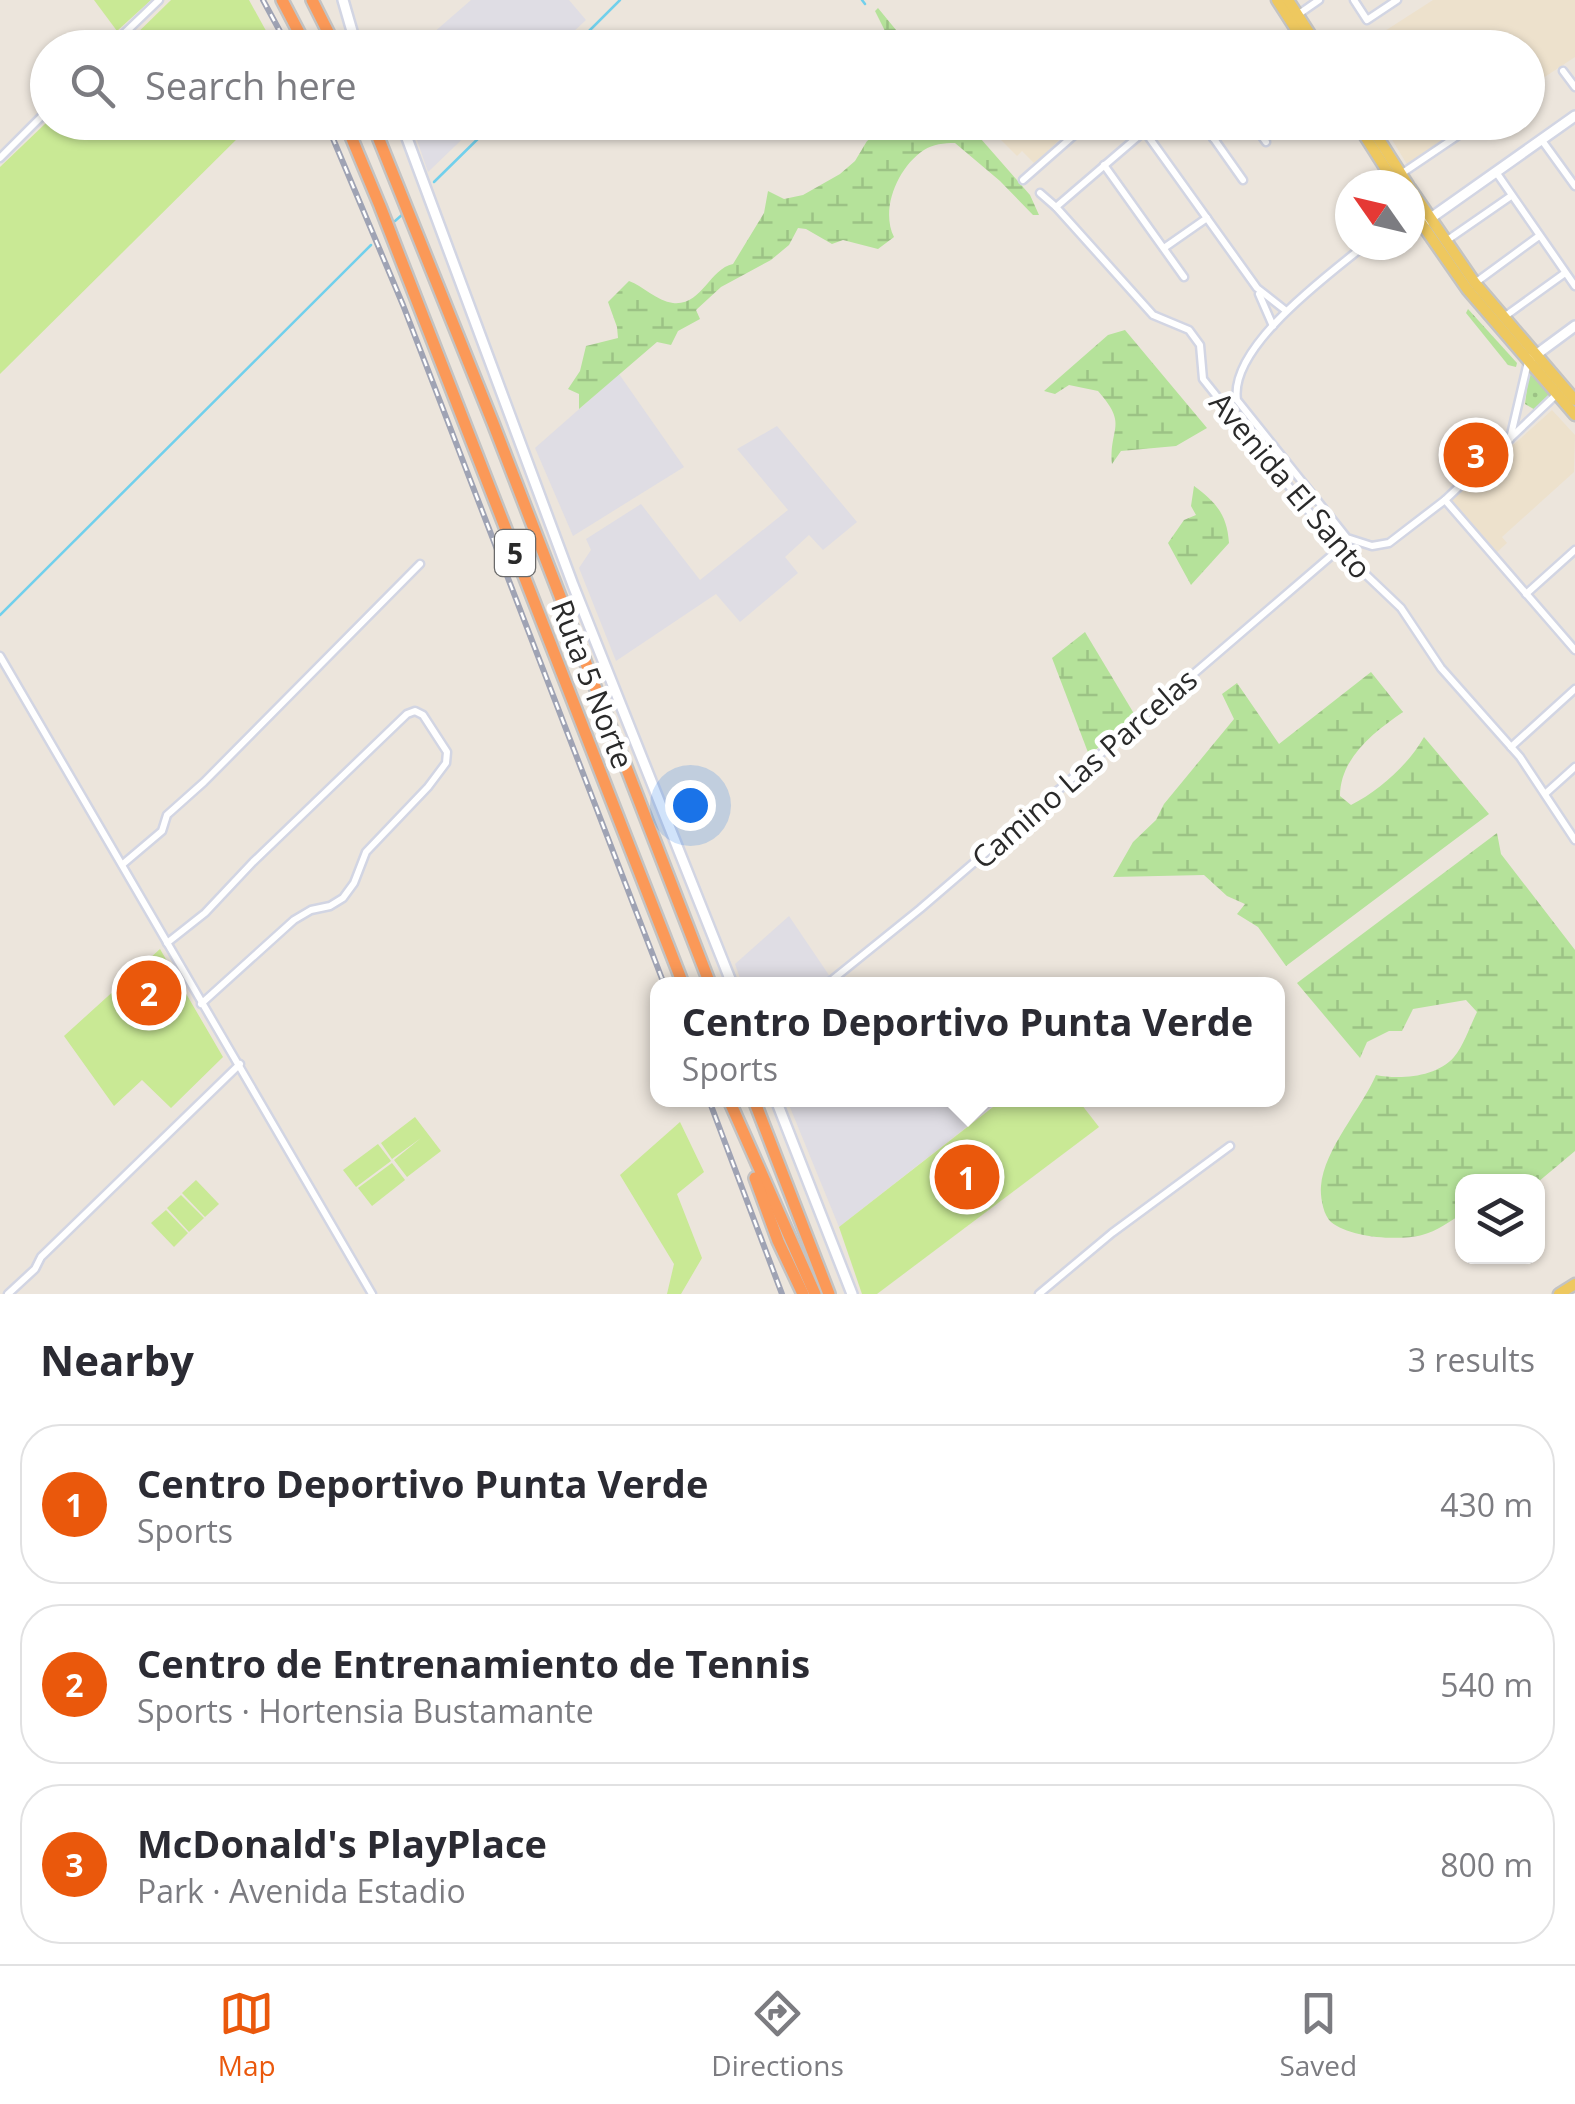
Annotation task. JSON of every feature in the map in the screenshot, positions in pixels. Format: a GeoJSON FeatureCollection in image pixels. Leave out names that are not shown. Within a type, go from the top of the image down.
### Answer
{"type":"FeatureCollection","features":[{"type":"Feature","properties":{"kind":"highway"},"geometry":{"type":"LineString","coordinates":[[282,0],[298,30]]}},
{"type":"Feature","properties":{"kind":"highway"},"geometry":{"type":"LineString","coordinates":[[312,0],[327,30]]}},
{"type":"Feature","properties":{"kind":"highway","name":"Ruta 5 Norte"},"geometry":{"type":"LineString","coordinates":[[352,140],[680,977]]}},
{"type":"Feature","properties":{"kind":"highway","name":"Ruta 5 Norte"},"geometry":{"type":"LineString","coordinates":[[381,140],[707,977]]}},
{"type":"Feature","properties":{"kind":"highway"},"geometry":{"type":"LineString","coordinates":[[731,1107],[772,1227],[803,1294]]}},
{"type":"Feature","properties":{"kind":"highway"},"geometry":{"type":"LineString","coordinates":[[732,1107],[816,1294]]}},
{"type":"Feature","properties":{"kind":"highway"},"geometry":{"type":"LineString","coordinates":[[757,1107],[831,1294]]}},
{"type":"Feature","properties":{"kind":"main road"},"geometry":{"type":"LineString","coordinates":[[1277,0],[1304,30]]}},
{"type":"Feature","properties":{"kind":"main road"},"geometry":{"type":"LineString","coordinates":[[1288,0],[1300,30]]}},
{"type":"Feature","properties":{"kind":"main road"},"geometry":{"type":"LineString","coordinates":[[1370,140],[1394,170]]}},
{"type":"Feature","properties":{"kind":"main road"},"geometry":{"type":"LineString","coordinates":[[1379,140],[1396,170]]}},
{"type":"Feature","properties":{"kind":"main road"},"geometry":{"type":"LineString","coordinates":[[1425,224],[1445,242],[1575,415]]}},
{"type":"Feature","properties":{"kind":"main road"},"geometry":{"type":"LineString","coordinates":[[1425,227],[1467,289],[1575,400]]}},
{"type":"Feature","properties":{"kind":"main road"},"geometry":{"type":"LineString","coordinates":[[1560,1294],[1575,1284]]}},
{"type":"Feature","properties":{"kind":"street"},"geometry":{"type":"LineString","coordinates":[[127,30],[159,0]]}},
{"type":"Feature","properties":{"kind":"street"},"geometry":{"type":"LineString","coordinates":[[343,0],[351,30]]}},
{"type":"Feature","properties":{"kind":"street"},"geometry":{"type":"LineString","coordinates":[[1294,18],[1320,0]]}},
{"type":"Feature","properties":{"kind":"street"},"geometry":{"type":"LineString","coordinates":[[1354,0],[1367,20],[1397,0]]}},
{"type":"Feature","properties":{"kind":"street"},"geometry":{"type":"LineString","coordinates":[[1563,71],[1575,87]]}},
{"type":"Feature","properties":{"kind":"street"},"geometry":{"type":"LineString","coordinates":[[1545,138],[1575,116]]}},
{"type":"Feature","properties":{"kind":"street"},"geometry":{"type":"LineString","coordinates":[[0,158],[30,128]]}},
{"type":"Feature","properties":{"kind":"street"},"geometry":{"type":"LineString","coordinates":[[406,140],[573,584],[729,977]]}},
{"type":"Feature","properties":{"kind":"street"},"geometry":{"type":"LineString","coordinates":[[1023,180],[1069,140]]}},
{"type":"Feature","properties":{"kind":"street"},"geometry":{"type":"LineString","coordinates":[[1056,207],[1134,140]]}},
{"type":"Feature","properties":{"kind":"street"},"geometry":{"type":"LineString","coordinates":[[1150,140],[1257,288],[1273,326]]}},
{"type":"Feature","properties":{"kind":"street"},"geometry":{"type":"LineString","coordinates":[[1214,140],[1243,180]]}},
{"type":"Feature","properties":{"kind":"street"},"geometry":{"type":"LineString","coordinates":[[1420,170],[1456,140]]}},
{"type":"Feature","properties":{"kind":"street"},"geometry":{"type":"LineString","coordinates":[[1425,217],[1542,140],[1575,186]]}},
{"type":"Feature","properties":{"kind":"street"},"geometry":{"type":"LineString","coordinates":[[1104,166],[1184,277]]}},
{"type":"Feature","properties":{"kind":"street"},"geometry":{"type":"LineString","coordinates":[[1496,172],[1575,286]]}},
{"type":"Feature","properties":{"kind":"street","name":"Avenida El Santo"},"geometry":{"type":"LineString","coordinates":[[1040,194],[1153,315],[1189,330],[1200,346],[1203,379],[1339,549],[1401,608],[1441,668],[1511,747],[1575,839]]}},
{"type":"Feature","properties":{"kind":"street"},"geometry":{"type":"LineString","coordinates":[[1445,242],[1512,196]]}},
{"type":"Feature","properties":{"kind":"street"},"geometry":{"type":"LineString","coordinates":[[1164,248],[1206,218]]}},
{"type":"Feature","properties":{"kind":"street"},"geometry":{"type":"LineString","coordinates":[[1475,282],[1540,236]]}},
{"type":"Feature","properties":{"kind":"street"},"geometry":{"type":"LineString","coordinates":[[1347,260],[1285,310],[1240,374],[1236,387],[1238,400],[1339,532],[1358,544],[1389,543],[1444,500],[1557,394]]}},
{"type":"Feature","properties":{"kind":"street"},"geometry":{"type":"LineString","coordinates":[[1502,318],[1566,272]]}},
{"type":"Feature","properties":{"kind":"street"},"geometry":{"type":"LineString","coordinates":[[1257,288],[1285,310]]}},
{"type":"Feature","properties":{"kind":"street"},"geometry":{"type":"LineString","coordinates":[[1510,439],[1532,359],[1575,326]]}},
{"type":"Feature","properties":{"kind":"street"},"geometry":{"type":"LineString","coordinates":[[470,366],[489,358]]}},
{"type":"Feature","properties":{"kind":"street"},"geometry":{"type":"LineString","coordinates":[[1444,500],[1575,650]]}},
{"type":"Feature","properties":{"kind":"street","name":"Camino Las Parcelas"},"geometry":{"type":"LineString","coordinates":[[836,977],[1339,549]]}},
{"type":"Feature","properties":{"kind":"street"},"geometry":{"type":"LineString","coordinates":[[1526,594],[1575,550]]}},
{"type":"Feature","properties":{"kind":"street"},"geometry":{"type":"LineString","coordinates":[[123,864],[162,832],[167,815],[420,564]]}},
{"type":"Feature","properties":{"kind":"street"},"geometry":{"type":"LineString","coordinates":[[0,656],[370,1293]]}},
{"type":"Feature","properties":{"kind":"street"},"geometry":{"type":"LineString","coordinates":[[1511,747],[1575,689]]}},
{"type":"Feature","properties":{"kind":"street"},"geometry":{"type":"LineString","coordinates":[[167,943],[205,912],[407,714],[421,713],[448,752],[440,773],[366,852],[354,884],[343,898],[294,920],[201,1004]]}},
{"type":"Feature","properties":{"kind":"street"},"geometry":{"type":"LineString","coordinates":[[1545,794],[1575,767]]}},
{"type":"Feature","properties":{"kind":"street"},"geometry":{"type":"LineString","coordinates":[[8,1294],[35,1269],[40,1257],[240,1064]]}},
{"type":"Feature","properties":{"kind":"street"},"geometry":{"type":"LineString","coordinates":[[779,1107],[852,1294]]}},
{"type":"Feature","properties":{"kind":"street"},"geometry":{"type":"LineString","coordinates":[[1040,1294],[1112,1233],[1230,1146]]}},
{"type":"Feature","properties":{"kind":"shaded area"},"geometry":{"type":"Polygon","coordinates":[[[471,0],[569,0],[586,20],[575,30],[437,30],[471,0]]]}},
{"type":"Feature","properties":{"kind":"shaded area"},"geometry":{"type":"Polygon","coordinates":[[[1433,0],[1575,0],[1575,57],[1545,77],[1545,30],[1386,30],[1433,0]]]}},
{"type":"Feature","properties":{"kind":"shaded area"},"geometry":{"type":"Polygon","coordinates":[[[417,140],[461,140],[428,172],[417,140]]]}},
{"type":"Feature","properties":{"kind":"shaded area"},"geometry":{"type":"Polygon","coordinates":[[[1001,140],[1059,140],[1035,164],[1022,151],[1017,156],[1001,140]]]}},
{"type":"Feature","properties":{"kind":"shaded area"},"geometry":{"type":"Polygon","coordinates":[[[1392,140],[1448,140],[1408,166],[1392,140]]]}},
{"type":"Feature","properties":{"kind":"shaded area"},"geometry":{"type":"Polygon","coordinates":[[[619,374],[684,467],[573,536],[535,448],[619,374]]]}},
{"type":"Feature","properties":{"kind":"shaded area"},"geometry":{"type":"Polygon","coordinates":[[[1552,410],[1575,435],[1574,472],[1502,537],[1507,543],[1496,553],[1450,502],[1552,410]]]}},
{"type":"Feature","properties":{"kind":"shaded area"},"geometry":{"type":"Polygon","coordinates":[[[777,426],[857,522],[823,550],[809,535],[785,557],[798,573],[740,622],[716,594],[616,661],[579,568],[591,550],[586,539],[641,504],[700,580],[788,510],[737,449],[777,426]]]}},
{"type":"Feature","properties":{"kind":"shaded area"},"geometry":{"type":"Polygon","coordinates":[[[789,916],[830,977],[740,977],[735,964],[789,916]]]}},
{"type":"Feature","properties":{"kind":"shaded area"},"geometry":{"type":"Polygon","coordinates":[[[790,1107],[992,1107],[839,1227],[790,1107]]]}},
{"type":"Feature","properties":{"kind":"green space"},"geometry":{"type":"Polygon","coordinates":[[[94,0],[151,0],[118,30],[94,0]]]}},
{"type":"Feature","properties":{"kind":"green space"},"geometry":{"type":"Polygon","coordinates":[[[171,0],[249,0],[266,30],[140,30],[171,0]]]}},
{"type":"Feature","properties":{"kind":"green space"},"geometry":{"type":"Polygon","coordinates":[[[878,8],[896,30],[884,30],[875,11],[878,8]]]}},
{"type":"Feature","properties":{"kind":"green space"},"geometry":{"type":"Polygon","coordinates":[[[30,138],[236,140],[0,374],[0,167],[30,138]]]}},
{"type":"Feature","properties":{"kind":"green space"},"geometry":{"type":"Polygon","coordinates":[[[982,140],[1030,195],[1039,215],[1033,215],[955,143],[931,146],[915,157],[899,178],[890,202],[894,237],[878,249],[843,240],[832,244],[798,228],[789,245],[771,260],[721,287],[696,310],[700,319],[678,331],[671,345],[657,342],[579,409],[579,394],[568,389],[580,371],[586,346],[618,338],[608,302],[629,281],[667,302],[691,299],[733,264],[764,213],[768,191],[784,199],[803,195],[840,174],[855,161],[867,141],[982,140]]]}},
{"type":"Feature","properties":{"kind":"green space"},"geometry":{"type":"Polygon","coordinates":[[[1468,309],[1517,363],[1516,367],[1508,365],[1466,313],[1468,309]]]}},
{"type":"Feature","properties":{"kind":"green space"},"geometry":{"type":"Polygon","coordinates":[[[1125,330],[1207,428],[1176,446],[1121,451],[1112,464],[1115,420],[1098,391],[1069,385],[1055,394],[1044,391],[1108,335],[1125,330]]]}},
{"type":"Feature","properties":{"kind":"green space"},"geometry":{"type":"Polygon","coordinates":[[[1529,373],[1552,395],[1537,411],[1525,404],[1529,373]]]}},
{"type":"Feature","properties":{"kind":"green space"},"geometry":{"type":"Polygon","coordinates":[[[1194,486],[1219,510],[1229,543],[1191,585],[1168,543],[1184,520],[1196,515],[1191,506],[1194,486]]]}},
{"type":"Feature","properties":{"kind":"green space"},"geometry":{"type":"Polygon","coordinates":[[[1085,632],[1136,717],[1089,755],[1052,658],[1085,632]]]}},
{"type":"Feature","properties":{"kind":"green space"},"geometry":{"type":"Polygon","coordinates":[[[1371,672],[1403,712],[1370,737],[1352,758],[1340,796],[1351,805],[1372,792],[1402,767],[1424,737],[1489,814],[1286,966],[1258,927],[1237,914],[1245,904],[1227,896],[1204,875],[1113,877],[1133,842],[1156,820],[1164,804],[1234,719],[1222,694],[1237,683],[1279,744],[1371,672]]]}},
{"type":"Feature","properties":{"kind":"green space"},"geometry":{"type":"Polygon","coordinates":[[[1497,833],[1501,854],[1575,950],[1575,1151],[1545,1176],[1455,1174],[1455,1218],[1427,1233],[1388,1238],[1339,1227],[1326,1215],[1321,1186],[1324,1172],[1336,1143],[1376,1075],[1418,1075],[1447,1064],[1461,1047],[1477,1012],[1466,1000],[1413,1009],[1402,1031],[1389,1031],[1367,1042],[1360,1058],[1297,983],[1497,833]]]}},
{"type":"Feature","properties":{"kind":"green space"},"geometry":{"type":"Polygon","coordinates":[[[160,949],[223,1057],[171,1108],[142,1080],[114,1106],[64,1036],[160,949]]]}},
{"type":"Feature","properties":{"kind":"green space"},"geometry":{"type":"Polygon","coordinates":[[[993,1107],[1083,1107],[1099,1127],[877,1294],[862,1294],[839,1227],[993,1107]]]}},
{"type":"Feature","properties":{"kind":"green space"},"geometry":{"type":"Polygon","coordinates":[[[415,1117],[441,1151],[407,1177],[394,1160],[421,1138],[392,1159],[381,1143],[415,1117]]]}},
{"type":"Feature","properties":{"kind":"green space"},"geometry":{"type":"Polygon","coordinates":[[[680,1122],[704,1172],[677,1194],[702,1258],[681,1294],[667,1294],[674,1264],[620,1175],[680,1122]]]}},
{"type":"Feature","properties":{"kind":"green space"},"geometry":{"type":"Polygon","coordinates":[[[378,1144],[391,1161],[356,1187],[343,1170],[378,1144]]]}},
{"type":"Feature","properties":{"kind":"green space"},"geometry":{"type":"Polygon","coordinates":[[[392,1163],[405,1180],[372,1206],[358,1188],[392,1163]]]}},
{"type":"Feature","properties":{"kind":"green space"},"geometry":{"type":"Polygon","coordinates":[[[196,1180],[219,1204],[205,1217],[182,1193],[196,1180]]]}},
{"type":"Feature","properties":{"kind":"green space"},"geometry":{"type":"Polygon","coordinates":[[[181,1195],[204,1218],[189,1232],[167,1208],[181,1195]]]}},
{"type":"Feature","properties":{"kind":"green space"},"geometry":{"type":"Polygon","coordinates":[[[166,1210],[188,1233],[174,1247],[151,1223],[166,1210]]]}},
{"type":"Feature","properties":{"kind":"waterway"},"geometry":{"type":"LineString","coordinates":[[590,30],[620,0]]}},
{"type":"Feature","properties":{"kind":"waterway"},"geometry":{"type":"LineString","coordinates":[[862,0],[865,4]]}},
{"type":"Feature","properties":{"kind":"waterway"},"geometry":{"type":"LineString","coordinates":[[434,182],[477,140]]}},
{"type":"Feature","properties":{"kind":"waterway"},"geometry":{"type":"LineString","coordinates":[[395,221],[403,214]]}},
{"type":"Feature","properties":{"kind":"waterway"},"geometry":{"type":"LineString","coordinates":[[0,615],[371,245]]}},
{"type":"Feature","properties":{"kind":"railway"},"geometry":{"type":"LineString","coordinates":[[263,0],[279,30]]}},
{"type":"Feature","properties":{"kind":"railway"},"geometry":{"type":"LineString","coordinates":[[334,140],[403,305],[661,977]]}},
{"type":"Feature","properties":{"kind":"railway"},"geometry":{"type":"LineString","coordinates":[[712,1107],[782,1294]]}},
{"type":"Feature","properties":{"kind":"place","name":"McDonald's PlayPlace"},"geometry":{"type":"Point","coordinates":[1476,455]}},
{"type":"Feature","properties":{"kind":"place","name":"Centro de Entrenamiento de Tennis"},"geometry":{"type":"Point","coordinates":[149,993]}},
{"type":"Feature","properties":{"kind":"place","name":"Centro Deportivo Punta Verde"},"geometry":{"type":"Point","coordinates":[967,1177]}}]}
